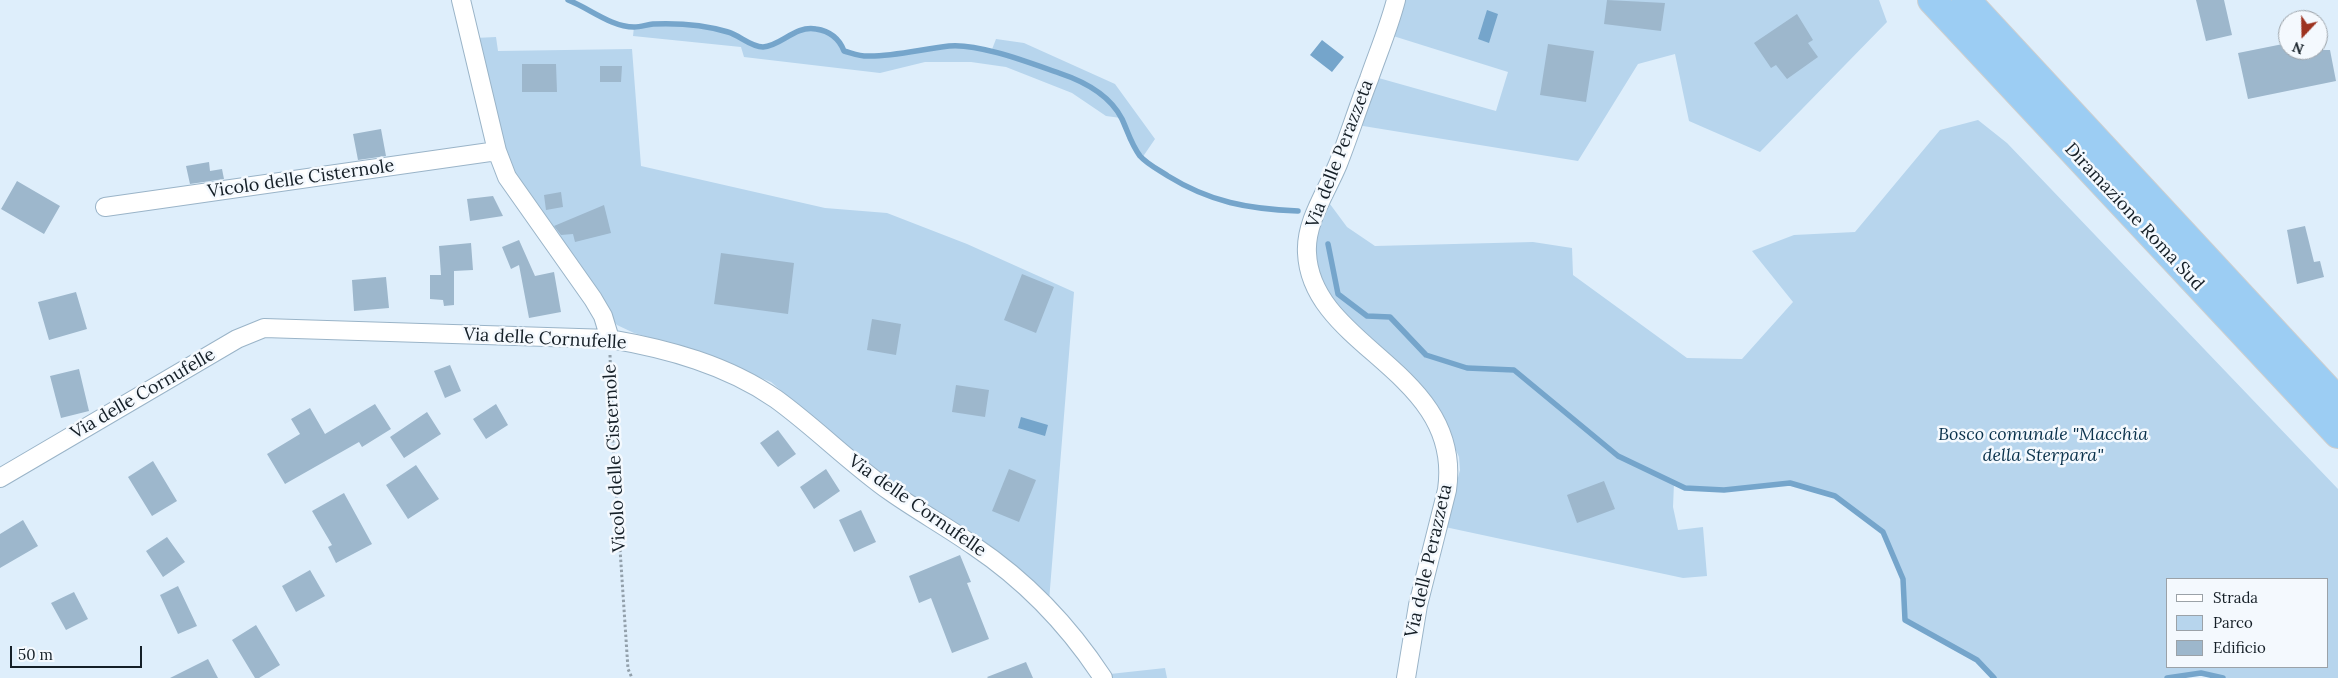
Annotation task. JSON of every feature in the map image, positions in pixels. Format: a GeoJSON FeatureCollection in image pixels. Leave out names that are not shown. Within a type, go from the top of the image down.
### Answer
{"type":"FeatureCollection","features":[{"type":"Feature","properties":{"kind":"highway","name":"Diramazione Roma Sud"},"geometry":{"type":"LineString","coordinates":[[1932,0],[2338,434]]}},
{"type":"Feature","properties":{"kind":"highway","name":"Diramazione Roma Sud"},"geometry":{"type":"LineString","coordinates":[[1966,0],[2338,401]]}},
{"type":"Feature","properties":{"kind":"street","name":"Vicolo delle Cisternole"},"geometry":{"type":"LineString","coordinates":[[461,0],[497,150],[507,177],[600,311],[610,339]]}},
{"type":"Feature","properties":{"kind":"street","name":"Via delle Perazzeta"},"geometry":{"type":"LineString","coordinates":[[1396,0],[1338,164],[1313,221],[1307,252],[1312,276],[1325,302],[1349,331],[1391,367],[1417,394],[1436,425],[1446,454],[1447,490],[1418,605],[1406,678]]}},
{"type":"Feature","properties":{"kind":"street","name":"Vicolo delle Cisternole"},"geometry":{"type":"LineString","coordinates":[[105,207],[497,150]]}},
{"type":"Feature","properties":{"kind":"street","name":"Via delle Cornufelle"},"geometry":{"type":"LineString","coordinates":[[0,478],[237,339],[264,328],[610,339],[650,347],[710,365],[747,381],[777,400],[883,486],[974,546],[1014,576],[1056,616],[1103,678]]}},
{"type":"Feature","properties":{"kind":"path","name":"Vicolo delle Cisternole"},"geometry":{"type":"LineString","coordinates":[[610,339],[613,454],[628,669],[632,678]]}},
{"type":"Feature","properties":{"kind":"green space"},"geometry":{"type":"Polygon","coordinates":[[[1402,0],[1879,0],[1887,22],[1760,152],[1689,121],[1675,54],[1638,64],[1578,161],[1357,125],[1375,77],[1496,111],[1508,72],[1390,35],[1402,0]]]}},
{"type":"Feature","properties":{"kind":"green space"},"geometry":{"type":"Polygon","coordinates":[[[652,24],[691,25],[720,29],[761,47],[776,43],[798,31],[816,29],[835,37],[844,51],[868,57],[921,52],[950,46],[979,48],[991,52],[996,39],[1024,43],[1115,84],[1155,139],[1142,158],[1128,140],[1121,118],[1106,116],[1072,93],[1006,67],[971,62],[925,62],[880,73],[744,57],[741,47],[633,36],[634,27],[652,24]]]}},
{"type":"Feature","properties":{"kind":"green space"},"geometry":{"type":"Polygon","coordinates":[[[496,37],[498,51],[632,49],[641,166],[825,208],[887,213],[967,244],[1074,292],[1049,601],[1030,578],[989,546],[933,514],[897,490],[771,382],[683,347],[634,333],[617,325],[597,303],[510,178],[475,38],[496,37]]]}},
{"type":"Feature","properties":{"kind":"green space","name":"Bosco comunale \"Macchia della Sterpara\""},"geometry":{"type":"Polygon","coordinates":[[[1978,120],[2007,143],[2338,489],[2338,678],[2223,678],[2201,673],[2167,678],[1994,678],[1977,660],[1905,620],[1903,579],[1883,532],[1835,496],[1790,483],[1724,490],[1685,488],[1674,483],[1673,507],[1678,530],[1703,527],[1707,576],[1683,578],[1445,527],[1460,470],[1459,457],[1446,428],[1411,375],[1379,349],[1327,295],[1311,243],[1327,200],[1347,227],[1375,246],[1533,242],[1572,248],[1573,275],[1687,358],[1742,359],[1793,302],[1752,251],[1794,235],[1855,232],[1940,130],[1978,120]]]}},
{"type":"Feature","properties":{"kind":"green space"},"geometry":{"type":"Polygon","coordinates":[[[1165,668],[1167,678],[1113,678],[1110,674],[1165,668]]]}},
{"type":"Feature","properties":{"kind":"shaded area"},"geometry":{"type":"Polygon","coordinates":[[[1487,10],[1498,14],[1489,43],[1478,39],[1487,10]]]}},
{"type":"Feature","properties":{"kind":"shaded area"},"geometry":{"type":"Polygon","coordinates":[[[1322,40],[1344,57],[1332,72],[1310,55],[1322,40]]]}},
{"type":"Feature","properties":{"kind":"shaded area"},"geometry":{"type":"Polygon","coordinates":[[[1021,417],[1048,425],[1045,436],[1018,428],[1021,417]]]}},
{"type":"Feature","properties":{"kind":"building"},"geometry":{"type":"Polygon","coordinates":[[[1607,0],[1665,3],[1661,31],[1604,24],[1607,0]]]}},
{"type":"Feature","properties":{"kind":"building"},"geometry":{"type":"Polygon","coordinates":[[[2196,0],[2224,0],[2232,35],[2206,41],[2196,0]]]}},
{"type":"Feature","properties":{"kind":"building"},"geometry":{"type":"Polygon","coordinates":[[[1797,14],[1813,40],[1808,43],[1818,57],[1787,79],[1776,65],[1771,68],[1754,43],[1797,14]]]}},
{"type":"Feature","properties":{"kind":"building"},"geometry":{"type":"Polygon","coordinates":[[[1548,44],[1594,51],[1586,102],[1540,95],[1548,44]]]}},
{"type":"Feature","properties":{"kind":"building"},"geometry":{"type":"Polygon","coordinates":[[[2278,45],[2278,60],[2328,60],[2328,50],[2330,50],[2336,81],[2248,99],[2238,53],[2278,45]]]}},
{"type":"Feature","properties":{"kind":"building"},"geometry":{"type":"Polygon","coordinates":[[[522,64],[556,64],[557,92],[522,92],[522,64]]]}},
{"type":"Feature","properties":{"kind":"building"},"geometry":{"type":"Polygon","coordinates":[[[600,66],[622,66],[621,82],[600,82],[600,66]]]}},
{"type":"Feature","properties":{"kind":"building"},"geometry":{"type":"Polygon","coordinates":[[[381,129],[386,156],[358,160],[353,134],[381,129]]]}},
{"type":"Feature","properties":{"kind":"building"},"geometry":{"type":"Polygon","coordinates":[[[209,162],[210,171],[222,169],[224,179],[190,184],[186,166],[209,162]]]}},
{"type":"Feature","properties":{"kind":"building"},"geometry":{"type":"Polygon","coordinates":[[[17,181],[60,206],[44,234],[1,209],[17,181]]]}},
{"type":"Feature","properties":{"kind":"building"},"geometry":{"type":"Polygon","coordinates":[[[561,192],[563,207],[546,210],[544,195],[561,192]]]}},
{"type":"Feature","properties":{"kind":"building"},"geometry":{"type":"Polygon","coordinates":[[[493,196],[503,216],[470,221],[467,199],[493,196]]]}},
{"type":"Feature","properties":{"kind":"building"},"geometry":{"type":"Polygon","coordinates":[[[604,205],[611,233],[575,242],[573,234],[561,235],[554,226],[604,205]]]}},
{"type":"Feature","properties":{"kind":"building"},"geometry":{"type":"Polygon","coordinates":[[[2305,226],[2314,262],[2320,261],[2324,277],[2297,284],[2287,230],[2305,226]]]}},
{"type":"Feature","properties":{"kind":"building"},"geometry":{"type":"Polygon","coordinates":[[[519,240],[535,276],[554,272],[561,312],[529,318],[519,265],[511,269],[502,247],[519,240]]]}},
{"type":"Feature","properties":{"kind":"building"},"geometry":{"type":"Polygon","coordinates":[[[471,243],[473,270],[454,271],[454,305],[444,306],[443,300],[430,299],[430,275],[441,275],[439,246],[471,243]]]}},
{"type":"Feature","properties":{"kind":"building"},"geometry":{"type":"Polygon","coordinates":[[[721,253],[794,263],[788,314],[714,304],[721,253]]]}},
{"type":"Feature","properties":{"kind":"building"},"geometry":{"type":"Polygon","coordinates":[[[1022,274],[1054,287],[1036,333],[1004,320],[1022,274]]]}},
{"type":"Feature","properties":{"kind":"building"},"geometry":{"type":"Polygon","coordinates":[[[386,277],[389,308],[354,311],[352,280],[386,277]]]}},
{"type":"Feature","properties":{"kind":"building"},"geometry":{"type":"Polygon","coordinates":[[[76,292],[87,329],[49,340],[38,302],[76,292]]]}},
{"type":"Feature","properties":{"kind":"building"},"geometry":{"type":"Polygon","coordinates":[[[872,319],[901,324],[896,355],[867,350],[872,319]]]}},
{"type":"Feature","properties":{"kind":"building"},"geometry":{"type":"Polygon","coordinates":[[[450,365],[461,391],[445,398],[434,371],[450,365]]]}},
{"type":"Feature","properties":{"kind":"building"},"geometry":{"type":"Polygon","coordinates":[[[79,369],[89,411],[61,418],[50,376],[79,369]]]}},
{"type":"Feature","properties":{"kind":"building"},"geometry":{"type":"Polygon","coordinates":[[[956,385],[989,390],[985,417],[952,412],[956,385]]]}},
{"type":"Feature","properties":{"kind":"building"},"geometry":{"type":"Polygon","coordinates":[[[375,404],[391,429],[362,447],[359,442],[285,484],[267,454],[300,434],[291,419],[310,408],[325,434],[375,404]]]}},
{"type":"Feature","properties":{"kind":"building"},"geometry":{"type":"Polygon","coordinates":[[[496,404],[508,425],[486,439],[473,419],[496,404]]]}},
{"type":"Feature","properties":{"kind":"building"},"geometry":{"type":"Polygon","coordinates":[[[427,412],[441,434],[404,458],[390,437],[427,412]]]}},
{"type":"Feature","properties":{"kind":"building"},"geometry":{"type":"Polygon","coordinates":[[[778,430],[796,454],[778,467],[760,443],[778,430]]]}},
{"type":"Feature","properties":{"kind":"building"},"geometry":{"type":"Polygon","coordinates":[[[153,461],[177,501],[152,516],[128,477],[153,461]]]}},
{"type":"Feature","properties":{"kind":"building"},"geometry":{"type":"Polygon","coordinates":[[[416,465],[439,499],[408,519],[386,485],[416,465]]]}},
{"type":"Feature","properties":{"kind":"building"},"geometry":{"type":"Polygon","coordinates":[[[826,469],[840,491],[814,509],[800,487],[826,469]]]}},
{"type":"Feature","properties":{"kind":"building"},"geometry":{"type":"Polygon","coordinates":[[[1009,469],[1036,480],[1019,522],[992,511],[1009,469]]]}},
{"type":"Feature","properties":{"kind":"building"},"geometry":{"type":"Polygon","coordinates":[[[1604,481],[1615,509],[1577,523],[1567,495],[1604,481]]]}},
{"type":"Feature","properties":{"kind":"building"},"geometry":{"type":"Polygon","coordinates":[[[344,493],[372,544],[336,563],[328,547],[332,545],[312,511],[344,493]]]}},
{"type":"Feature","properties":{"kind":"building"},"geometry":{"type":"Polygon","coordinates":[[[861,510],[876,542],[854,552],[839,520],[861,510]]]}},
{"type":"Feature","properties":{"kind":"building"},"geometry":{"type":"Polygon","coordinates":[[[23,520],[38,546],[0,568],[0,534],[23,520]]]}},
{"type":"Feature","properties":{"kind":"building"},"geometry":{"type":"Polygon","coordinates":[[[167,537],[185,562],[163,577],[146,551],[167,537]]]}},
{"type":"Feature","properties":{"kind":"building"},"geometry":{"type":"Polygon","coordinates":[[[960,555],[971,582],[967,583],[989,639],[952,653],[931,598],[919,603],[909,576],[960,555]]]}},
{"type":"Feature","properties":{"kind":"building"},"geometry":{"type":"Polygon","coordinates":[[[310,570],[325,596],[296,612],[282,586],[310,570]]]}},
{"type":"Feature","properties":{"kind":"building"},"geometry":{"type":"Polygon","coordinates":[[[178,586],[197,626],[178,634],[160,595],[178,586]]]}},
{"type":"Feature","properties":{"kind":"building"},"geometry":{"type":"Polygon","coordinates":[[[74,592],[88,619],[66,630],[51,603],[74,592]]]}},
{"type":"Feature","properties":{"kind":"building"},"geometry":{"type":"Polygon","coordinates":[[[256,625],[280,665],[259,678],[255,678],[232,640],[256,625]]]}},
{"type":"Feature","properties":{"kind":"building"},"geometry":{"type":"Polygon","coordinates":[[[208,659],[218,678],[170,678],[208,659]]]}},
{"type":"Feature","properties":{"kind":"building"},"geometry":{"type":"Polygon","coordinates":[[[1026,662],[1033,678],[987,677],[1026,662]]]}},
{"type":"Feature","properties":{"kind":"waterway"},"geometry":{"type":"LineString","coordinates":[[568,0],[609,21],[625,26],[636,27],[653,24],[700,26],[728,32],[763,47],[770,46],[801,30],[816,29],[829,33],[839,42],[844,51],[863,56],[890,55],[949,46],[974,48],[1004,55],[1068,76],[1095,90],[1117,110],[1140,156],[1153,167],[1184,185],[1214,198],[1246,206],[1298,211]]}},
{"type":"Feature","properties":{"kind":"waterway"},"geometry":{"type":"LineString","coordinates":[[1328,244],[1338,294],[1367,316],[1390,317],[1426,355],[1467,368],[1514,370],[1618,456],[1685,488],[1724,490],[1790,483],[1835,496],[1883,532],[1903,579],[1905,620],[1977,660],[1994,678]]}},
{"type":"Feature","properties":{"kind":"waterway"},"geometry":{"type":"LineString","coordinates":[[2167,678],[2201,673],[2223,678]]}}]}
